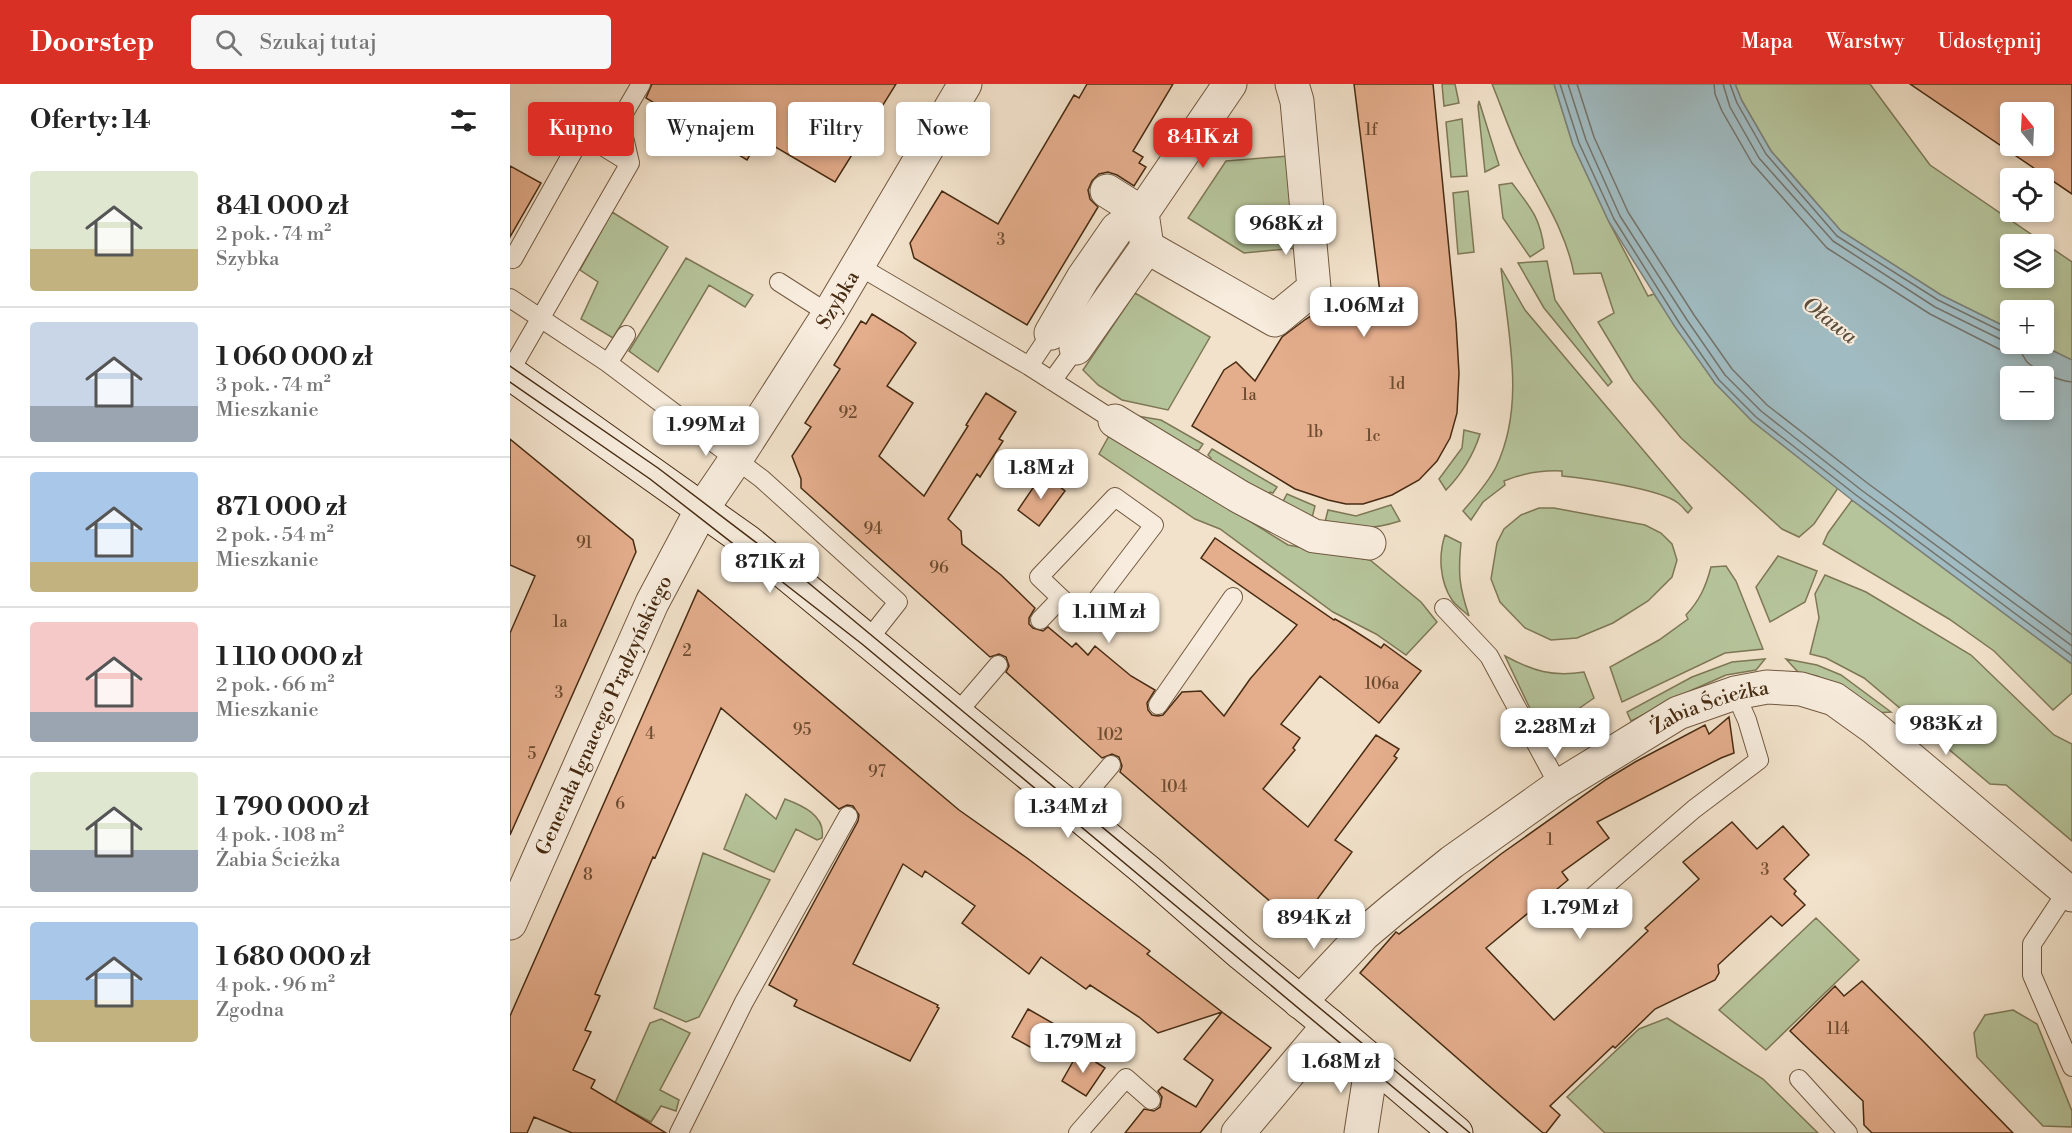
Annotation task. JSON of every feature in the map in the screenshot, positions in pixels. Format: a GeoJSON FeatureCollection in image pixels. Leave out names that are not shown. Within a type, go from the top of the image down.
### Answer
{"type":"FeatureCollection","features":[{"type":"Feature","properties":{"kind":"street","name":"Szybka"},"geometry":{"type":"LineString","coordinates":[[702,509],[829,314],[966,84]]}},
{"type":"Feature","properties":{"kind":"street"},"geometry":{"type":"LineString","coordinates":[[1064,340],[1083,278],[1117,230],[1142,213],[1230,84]]}},
{"type":"Feature","properties":{"kind":"street"},"geometry":{"type":"LineString","coordinates":[[1147,247],[1275,320],[1314,288],[1297,101],[1292,84]]}},
{"type":"Feature","properties":{"kind":"street"},"geometry":{"type":"LineString","coordinates":[[1107,191],[1142,213],[1147,247]]}},
{"type":"Feature","properties":{"kind":"street"},"geometry":{"type":"LineString","coordinates":[[1064,340],[1147,247]]}},
{"type":"Feature","properties":{"kind":"street"},"geometry":{"type":"LineString","coordinates":[[510,372],[748,542],[957,713],[1329,1025],[1446,1130]]}},
{"type":"Feature","properties":{"kind":"street"},"geometry":{"type":"LineString","coordinates":[[1115,421],[1249,502],[1314,536],[1369,543]]}},
{"type":"Feature","properties":{"kind":"street","name":"Generała Ignacego Prądzyńskiego"},"geometry":{"type":"LineString","coordinates":[[510,923],[652,603],[702,509]]}},
{"type":"Feature","properties":{"kind":"street","name":"Żabia Ścieżka"},"geometry":{"type":"LineString","coordinates":[[1300,1002],[1364,934],[1396,907],[1452,862],[1559,786],[1678,713],[1735,693],[1767,687],[1801,689],[1834,699],[1873,727],[2070,893]]}},
{"type":"Feature","properties":{"kind":"street"},"geometry":{"type":"LineString","coordinates":[[1238,1133],[1329,1025]]}},
{"type":"Feature","properties":{"kind":"street"},"geometry":{"type":"LineString","coordinates":[[1361,1133],[1372,1062]]}},
{"type":"Feature","properties":{"kind":"lane"},"geometry":{"type":"LineString","coordinates":[[510,372],[630,163],[620,120],[641,84]]}},
{"type":"Feature","properties":{"kind":"lane"},"geometry":{"type":"LineString","coordinates":[[513,259],[583,134],[630,163]]}},
{"type":"Feature","properties":{"kind":"lane"},"geometry":{"type":"LineString","coordinates":[[857,265],[1029,366],[1115,421]]}},
{"type":"Feature","properties":{"kind":"lane"},"geometry":{"type":"LineString","coordinates":[[779,282],[829,314]]}},
{"type":"Feature","properties":{"kind":"lane"},"geometry":{"type":"LineString","coordinates":[[510,298],[608,363],[762,479],[898,602],[868,640]]}},
{"type":"Feature","properties":{"kind":"lane"},"geometry":{"type":"LineString","coordinates":[[608,363],[626,335]]}},
{"type":"Feature","properties":{"kind":"lane"},"geometry":{"type":"LineString","coordinates":[[1029,366],[1064,340]]}},
{"type":"Feature","properties":{"kind":"lane"},"geometry":{"type":"LineString","coordinates":[[1052,381],[1064,340]]}},
{"type":"Feature","properties":{"kind":"lane"},"geometry":{"type":"LineString","coordinates":[[1115,497],[1154,525],[1083,618],[1061,597],[1040,577],[1115,497]]}},
{"type":"Feature","properties":{"kind":"lane"},"geometry":{"type":"LineString","coordinates":[[1040,620],[1061,597]]}},
{"type":"Feature","properties":{"kind":"lane"},"geometry":{"type":"LineString","coordinates":[[1158,705],[1233,597]]}},
{"type":"Feature","properties":{"kind":"lane"},"geometry":{"type":"LineString","coordinates":[[1444,608],[1489,656],[1559,786]]}},
{"type":"Feature","properties":{"kind":"lane"},"geometry":{"type":"LineString","coordinates":[[957,713],[998,665]]}},
{"type":"Feature","properties":{"kind":"lane"},"geometry":{"type":"LineString","coordinates":[[1590,899],[1694,809],[1759,760],[1747,720],[1735,693]]}},
{"type":"Feature","properties":{"kind":"lane"},"geometry":{"type":"LineString","coordinates":[[1073,810],[1111,765]]}},
{"type":"Feature","properties":{"kind":"lane"},"geometry":{"type":"LineString","coordinates":[[679,1133],[744,1002],[848,816]]}},
{"type":"Feature","properties":{"kind":"lane"},"geometry":{"type":"LineString","coordinates":[[2070,893],[2032,944],[2032,975],[2072,1068]]}},
{"type":"Feature","properties":{"kind":"lane"},"geometry":{"type":"LineString","coordinates":[[1078,1133],[1126,1078],[1151,1100]]}},
{"type":"Feature","properties":{"kind":"lane"},"geometry":{"type":"LineString","coordinates":[[1799,1079],[1848,1133]]}},
{"type":"Feature","properties":{"kind":"green space"},"geometry":{"type":"Polygon","coordinates":[[[1442,84],[1455,84],[1459,103],[1444,106],[1442,84]]]}},
{"type":"Feature","properties":{"kind":"green space"},"geometry":{"type":"Polygon","coordinates":[[[1492,84],[1554,84],[1573,145],[1609,222],[1648,296],[1654,294],[1715,383],[1752,421],[1838,488],[1814,524],[1799,537],[1782,529],[1681,438],[1633,380],[1598,322],[1614,313],[1601,273],[1574,274],[1559,228],[1518,148],[1492,84]]]}},
{"type":"Feature","properties":{"kind":"green space"},"geometry":{"type":"Polygon","coordinates":[[[1735,84],[1870,84],[1930,165],[2000,213],[2000,222],[2013,222],[2031,234],[2000,234],[2000,288],[2054,288],[2054,250],[2072,262],[2072,360],[2054,351],[2054,300],[2000,300],[2000,324],[1941,295],[1841,231],[1771,151],[1742,101],[1735,84]]]}},
{"type":"Feature","properties":{"kind":"green space"},"geometry":{"type":"Polygon","coordinates":[[[1479,101],[1499,165],[1485,172],[1478,106],[1479,101]]]}},
{"type":"Feature","properties":{"kind":"green space"},"geometry":{"type":"Polygon","coordinates":[[[1462,119],[1467,176],[1451,177],[1446,122],[1462,119]]]}},
{"type":"Feature","properties":{"kind":"green space"},"geometry":{"type":"Polygon","coordinates":[[[1289,156],[1297,248],[1244,253],[1188,218],[1226,161],[1289,156]]]}},
{"type":"Feature","properties":{"kind":"green space"},"geometry":{"type":"Polygon","coordinates":[[[1512,183],[1533,213],[1540,228],[1544,248],[1530,257],[1503,218],[1499,185],[1512,183]]]}},
{"type":"Feature","properties":{"kind":"green space"},"geometry":{"type":"Polygon","coordinates":[[[1468,191],[1474,252],[1458,254],[1453,193],[1468,191]]]}},
{"type":"Feature","properties":{"kind":"green space"},"geometry":{"type":"Polygon","coordinates":[[[612,212],[668,247],[613,338],[581,319],[598,282],[580,270],[612,212]]]}},
{"type":"Feature","properties":{"kind":"green space"},"geometry":{"type":"Polygon","coordinates":[[[686,258],[753,295],[745,307],[709,285],[658,372],[629,351],[686,258]]]}},
{"type":"Feature","properties":{"kind":"green space"},"geometry":{"type":"Polygon","coordinates":[[[1547,261],[1555,300],[1612,382],[1608,386],[1544,308],[1518,263],[1547,261]]]}},
{"type":"Feature","properties":{"kind":"green space"},"geometry":{"type":"Polygon","coordinates":[[[1501,268],[1525,310],[1692,508],[1688,513],[1678,503],[1656,493],[1622,485],[1562,476],[1562,471],[1525,474],[1504,481],[1505,485],[1483,502],[1471,520],[1463,511],[1496,467],[1505,443],[1510,419],[1513,394],[1512,369],[1501,268]]]}},
{"type":"Feature","properties":{"kind":"green space"},"geometry":{"type":"Polygon","coordinates":[[[1135,293],[1210,337],[1168,410],[1122,400],[1098,385],[1083,370],[1135,293]]]}},
{"type":"Feature","properties":{"kind":"green space"},"geometry":{"type":"Polygon","coordinates":[[[1131,415],[1161,420],[1203,444],[1191,455],[1131,415]]]}},
{"type":"Feature","properties":{"kind":"green space"},"geometry":{"type":"Polygon","coordinates":[[[1464,430],[1480,434],[1466,464],[1446,490],[1439,479],[1462,448],[1464,430]]]}},
{"type":"Feature","properties":{"kind":"green space"},"geometry":{"type":"Polygon","coordinates":[[[1110,434],[1288,545],[1370,560],[1421,602],[1437,622],[1406,655],[1376,634],[1333,612],[1220,529],[1195,519],[1099,454],[1110,434]]]}},
{"type":"Feature","properties":{"kind":"green space"},"geometry":{"type":"Polygon","coordinates":[[[1212,449],[1277,487],[1265,498],[1208,463],[1211,458],[1208,455],[1212,449]]]}},
{"type":"Feature","properties":{"kind":"green space"},"geometry":{"type":"Polygon","coordinates":[[[1287,494],[1315,506],[1311,522],[1280,507],[1287,494]]]}},
{"type":"Feature","properties":{"kind":"green space"},"geometry":{"type":"Polygon","coordinates":[[[1852,500],[2072,664],[2072,693],[2053,710],[1994,651],[1949,619],[1823,544],[1828,533],[1852,500]]]}},
{"type":"Feature","properties":{"kind":"green space"},"geometry":{"type":"Polygon","coordinates":[[[1391,505],[1400,521],[1362,528],[1324,526],[1328,510],[1356,516],[1391,505]]]}},
{"type":"Feature","properties":{"kind":"green space"},"geometry":{"type":"Polygon","coordinates":[[[1539,508],[1554,508],[1645,525],[1661,533],[1672,544],[1677,560],[1672,577],[1648,601],[1613,623],[1577,638],[1551,640],[1525,628],[1500,602],[1491,579],[1497,543],[1504,529],[1521,515],[1539,508]]]}},
{"type":"Feature","properties":{"kind":"green space"},"geometry":{"type":"Polygon","coordinates":[[[1445,535],[1461,543],[1460,580],[1469,616],[1454,602],[1445,585],[1441,560],[1445,535]]]}},
{"type":"Feature","properties":{"kind":"green space"},"geometry":{"type":"Polygon","coordinates":[[[1778,556],[1817,571],[1805,602],[1770,622],[1756,587],[1778,556]]]}},
{"type":"Feature","properties":{"kind":"green space"},"geometry":{"type":"Polygon","coordinates":[[[1726,566],[1736,581],[1763,649],[1725,653],[1622,702],[1610,667],[1659,640],[1688,619],[1686,615],[1702,592],[1711,567],[1726,566]]]}},
{"type":"Feature","properties":{"kind":"green space"},"geometry":{"type":"Polygon","coordinates":[[[1825,575],[1866,592],[1971,655],[2054,735],[2072,744],[2072,841],[2006,785],[1990,784],[1864,678],[1826,658],[1810,654],[1819,618],[1815,594],[1825,575]]]}},
{"type":"Feature","properties":{"kind":"green space"},"geometry":{"type":"Polygon","coordinates":[[[1505,656],[1543,672],[1562,674],[1584,672],[1594,698],[1542,734],[1505,656]]]}},
{"type":"Feature","properties":{"kind":"green space"},"geometry":{"type":"Polygon","coordinates":[[[1765,659],[1756,670],[1726,675],[1631,721],[1627,712],[1692,677],[1732,662],[1765,659]]]}},
{"type":"Feature","properties":{"kind":"green space"},"geometry":{"type":"Polygon","coordinates":[[[1786,659],[1817,665],[1841,675],[1891,712],[1873,713],[1843,688],[1817,676],[1798,672],[1786,659]]]}},
{"type":"Feature","properties":{"kind":"green space"},"geometry":{"type":"Polygon","coordinates":[[[746,794],[776,819],[785,799],[805,808],[820,823],[822,838],[817,840],[796,829],[774,872],[724,849],[746,794]]]}},
{"type":"Feature","properties":{"kind":"green space"},"geometry":{"type":"Polygon","coordinates":[[[703,853],[770,880],[699,1017],[686,1022],[654,1008],[703,853]]]}},
{"type":"Feature","properties":{"kind":"green space"},"geometry":{"type":"Polygon","coordinates":[[[1816,918],[1859,960],[1766,1050],[1719,1010],[1816,918]]]}},
{"type":"Feature","properties":{"kind":"green space"},"geometry":{"type":"Polygon","coordinates":[[[2013,1010],[2037,1024],[2072,1111],[2072,1127],[2043,1126],[1977,1057],[1974,1033],[1985,1015],[2013,1010]]]}},
{"type":"Feature","properties":{"kind":"green space"},"geometry":{"type":"Polygon","coordinates":[[[1667,1018],[1763,1079],[1818,1133],[1605,1133],[1567,1097],[1639,1029],[1667,1018]]]}},
{"type":"Feature","properties":{"kind":"green space"},"geometry":{"type":"Polygon","coordinates":[[[661,1019],[690,1033],[660,1090],[679,1100],[676,1111],[661,1106],[651,1122],[615,1103],[650,1023],[661,1019]]]}},
{"type":"Feature","properties":{"kind":"water","name":"Oława"},"geometry":{"type":"Polygon","coordinates":[[[1554,84],[1735,84],[1742,101],[1771,151],[1841,231],[1941,295],[2000,324],[2000,354],[2054,354],[2054,351],[2072,360],[2072,664],[1852,500],[1752,421],[1715,383],[1675,327],[1609,222],[1573,145],[1554,84]]]}},
{"type":"Feature","properties":{"kind":"building"},"geometry":{"type":"Polygon","coordinates":[[[652,84],[896,84],[884,103],[788,102],[788,154],[776,147],[776,102],[653,102],[646,98],[652,84]]]}},
{"type":"Feature","properties":{"kind":"building"},"geometry":{"type":"Polygon","coordinates":[[[1087,84],[1173,84],[1133,151],[1143,157],[1139,163],[1146,167],[1134,186],[1108,172],[1099,174],[1092,181],[1088,190],[1090,199],[1098,207],[1027,325],[914,258],[910,243],[942,191],[998,224],[1074,95],[1079,98],[1087,84]]]}},
{"type":"Feature","properties":{"kind":"building"},"geometry":{"type":"Polygon","coordinates":[[[1354,84],[1433,84],[1459,373],[1457,413],[1450,438],[1437,461],[1419,480],[1392,495],[1363,504],[1346,504],[1295,489],[1192,426],[1224,370],[1236,362],[1255,381],[1282,337],[1306,319],[1325,307],[1381,301],[1354,84]]]}},
{"type":"Feature","properties":{"kind":"building"},"geometry":{"type":"Polygon","coordinates":[[[1910,84],[2072,84],[2072,194],[2054,182],[2054,168],[2034,168],[2016,156],[2054,156],[2054,102],[2000,102],[2000,145],[1910,84]]]}},
{"type":"Feature","properties":{"kind":"building"},"geometry":{"type":"Polygon","coordinates":[[[791,156],[851,156],[835,182],[791,156]]]}},
{"type":"Feature","properties":{"kind":"building"},"geometry":{"type":"Polygon","coordinates":[[[510,166],[541,183],[510,237],[510,166]]]}},
{"type":"Feature","properties":{"kind":"building"},"geometry":{"type":"Polygon","coordinates":[[[872,314],[916,343],[887,386],[913,403],[879,456],[924,496],[986,393],[1016,412],[999,439],[1003,441],[980,477],[977,474],[948,519],[961,531],[962,544],[1001,575],[1035,608],[1029,618],[1029,624],[1033,628],[1043,631],[1048,627],[1072,647],[1076,643],[1088,655],[1095,646],[1131,676],[1155,690],[1147,703],[1152,715],[1163,715],[1182,692],[1201,691],[1224,716],[1250,679],[1297,625],[1201,558],[1215,538],[1334,620],[1381,648],[1384,644],[1421,671],[1379,723],[1320,676],[1281,724],[1300,738],[1293,748],[1295,750],[1263,789],[1308,827],[1376,735],[1399,749],[1394,756],[1397,758],[1335,840],[1352,852],[1313,905],[1324,914],[1314,927],[1303,928],[1280,910],[1120,772],[1122,766],[1119,757],[1112,754],[1102,758],[1006,672],[1009,666],[1006,657],[999,654],[990,657],[801,488],[801,479],[792,456],[811,427],[805,423],[840,369],[834,365],[861,321],[866,324],[872,314]]]}},
{"type":"Feature","properties":{"kind":"building"},"geometry":{"type":"Polygon","coordinates":[[[510,439],[633,540],[636,552],[510,835],[510,633],[535,576],[510,565],[510,439]]]}},
{"type":"Feature","properties":{"kind":"building"},"geometry":{"type":"Polygon","coordinates":[[[1043,473],[1065,491],[1039,526],[1018,510],[1043,473]]]}},
{"type":"Feature","properties":{"kind":"building"},"geometry":{"type":"Polygon","coordinates":[[[698,590],[959,810],[1150,951],[1147,954],[1222,1012],[1158,1033],[1139,1017],[1090,985],[1086,989],[1041,957],[1029,974],[962,923],[975,906],[925,871],[922,877],[903,864],[853,964],[938,1005],[939,1008],[910,1061],[794,1006],[797,1000],[769,985],[858,821],[859,815],[853,806],[847,805],[839,809],[721,708],[655,858],[653,857],[595,994],[600,996],[585,1030],[591,1032],[573,1070],[595,1080],[591,1088],[666,1133],[572,1133],[534,1117],[527,1133],[510,1133],[510,1016],[698,590]]]}},
{"type":"Feature","properties":{"kind":"building"},"geometry":{"type":"Polygon","coordinates":[[[1729,717],[1734,753],[1597,822],[1609,838],[1562,872],[1568,880],[1486,948],[1554,1020],[1648,931],[1645,928],[1699,879],[1683,862],[1732,822],[1757,849],[1783,826],[1809,855],[1784,879],[1805,905],[1782,926],[1771,916],[1718,965],[1719,973],[1715,980],[1655,1009],[1550,1106],[1560,1115],[1546,1133],[1543,1133],[1360,973],[1396,932],[1399,934],[1501,854],[1607,779],[1705,725],[1709,734],[1729,717]]]}},
{"type":"Feature","properties":{"kind":"building"},"geometry":{"type":"Polygon","coordinates":[[[1862,981],[2013,1133],[1872,1133],[1864,1125],[1863,1101],[1790,1031],[1835,986],[1844,996],[1862,981]]]}},
{"type":"Feature","properties":{"kind":"building"},"geometry":{"type":"Polygon","coordinates":[[[1028,1009],[1056,1025],[1039,1052],[1012,1037],[1028,1009]]]}},
{"type":"Feature","properties":{"kind":"building"},"geometry":{"type":"Polygon","coordinates":[[[1222,1012],[1271,1048],[1200,1133],[1125,1133],[1144,1109],[1154,1111],[1160,1107],[1162,1097],[1158,1091],[1162,1087],[1196,1107],[1213,1080],[1184,1059],[1222,1012]]]}},
{"type":"Feature","properties":{"kind":"building"},"geometry":{"type":"Polygon","coordinates":[[[1079,1051],[1105,1068],[1086,1096],[1062,1081],[1079,1051]]]}},
{"type":"Feature","properties":{"kind":"tram line"},"geometry":{"type":"LineString","coordinates":[[510,366],[658,468],[799,575],[1470,1133]]}},
{"type":"Feature","properties":{"kind":"tram line"},"geometry":{"type":"LineString","coordinates":[[510,382],[650,479],[862,644],[1448,1133]]}}]}
